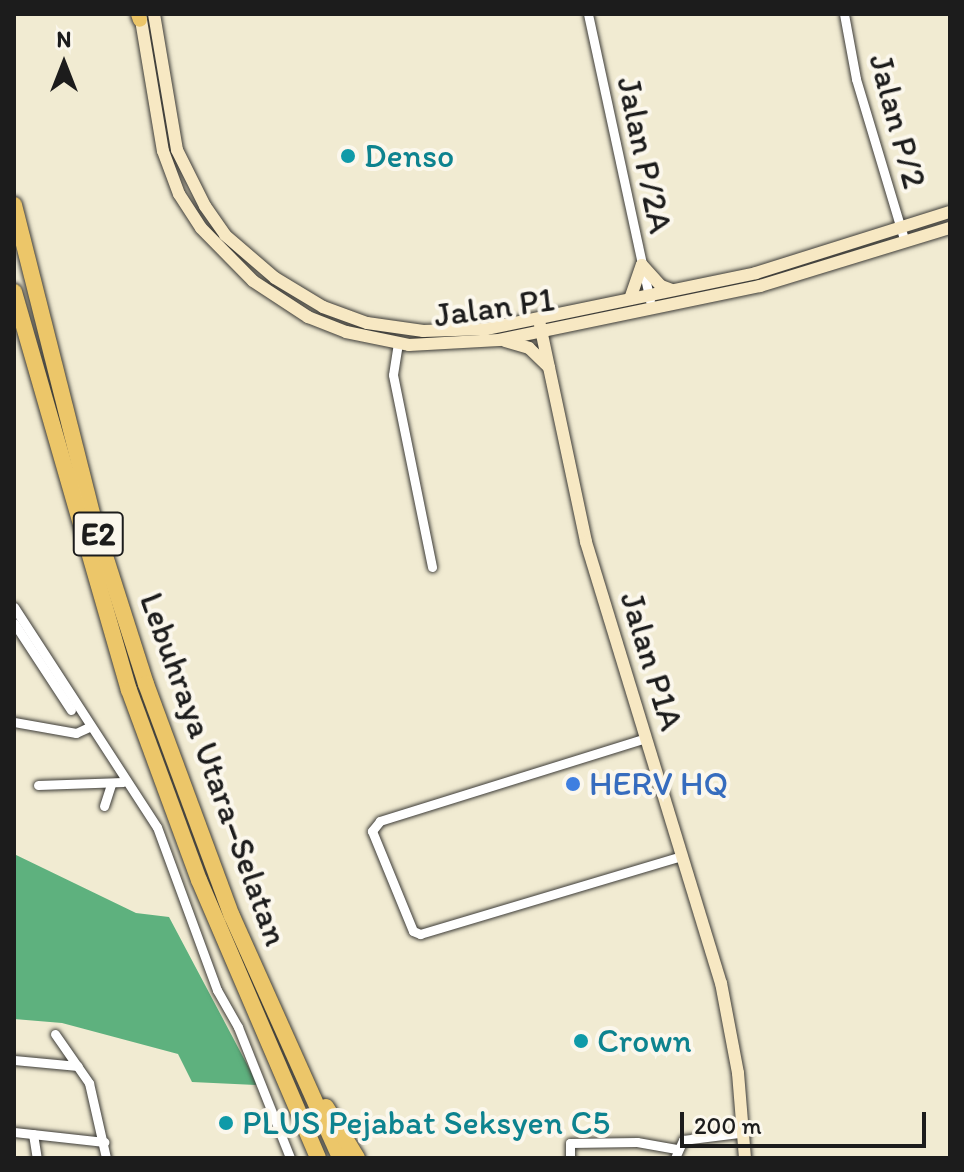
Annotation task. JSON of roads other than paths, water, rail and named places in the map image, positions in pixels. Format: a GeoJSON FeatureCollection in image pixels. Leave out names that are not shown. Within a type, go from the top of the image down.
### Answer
{"type":"FeatureCollection","features":[{"type":"Feature","properties":{"kind":"highway","name":"Lebuhraya Utara–Selatan"},"geometry":{"type":"LineString","coordinates":[[14,205],[93,518],[146,684],[208,855],[285,1040],[340,1158]]}},
{"type":"Feature","properties":{"kind":"highway","name":"Lebuhraya Utara–Selatan"},"geometry":{"type":"LineString","coordinates":[[14,292],[129,690],[199,880],[318,1158]]}},
{"type":"Feature","properties":{"kind":"highway"},"geometry":{"type":"LineString","coordinates":[[285,1040],[357,1158]]}},
{"type":"Feature","properties":{"kind":"main road","name":"Jalan P1"},"geometry":{"type":"LineString","coordinates":[[143,15],[163,151],[179,194],[201,228],[253,281],[292,308],[346,332],[398,343],[463,346],[499,340],[630,299],[650,301],[673,290],[756,273],[950,212]]}},
{"type":"Feature","properties":{"kind":"main road","name":"Jalan P1"},"geometry":{"type":"LineString","coordinates":[[143,15],[187,176],[225,235],[275,278],[341,314],[398,328],[486,329],[569,325],[650,301],[760,286],[950,228]]}},
{"type":"Feature","properties":{"kind":"main road"},"geometry":{"type":"LineString","coordinates":[[642,265],[656,282],[673,290]]}},
{"type":"Feature","properties":{"kind":"main road"},"geometry":{"type":"LineString","coordinates":[[630,299],[642,265]]}},
{"type":"Feature","properties":{"kind":"main road","name":"Jalan P1A"},"geometry":{"type":"LineString","coordinates":[[540,325],[586,542],[721,983],[746,1132],[745,1158]]}},
{"type":"Feature","properties":{"kind":"main road"},"geometry":{"type":"LineString","coordinates":[[549,367],[552,344],[569,325]]}},
{"type":"Feature","properties":{"kind":"main road"},"geometry":{"type":"LineString","coordinates":[[499,340],[529,348],[549,367]]}},
{"type":"Feature","properties":{"kind":"street","name":"Jalan P/2A"},"geometry":{"type":"LineString","coordinates":[[588,14],[650,301]]}},
{"type":"Feature","properties":{"kind":"street","name":"Jalan P/2"},"geometry":{"type":"LineString","coordinates":[[844,14],[856,79],[905,242]]}},
{"type":"Feature","properties":{"kind":"street"},"geometry":{"type":"LineString","coordinates":[[398,343],[393,375],[432,567]]}},
{"type":"Feature","properties":{"kind":"street"},"geometry":{"type":"LineString","coordinates":[[15,616],[88,730],[157,827],[217,990],[238,1027],[290,1158]]}},
{"type":"Feature","properties":{"kind":"street"},"geometry":{"type":"LineString","coordinates":[[14,722],[88,730]]}},
{"type":"Feature","properties":{"kind":"street"},"geometry":{"type":"LineString","coordinates":[[646,738],[380,821],[372,831],[413,931],[420,934],[682,856]]}},
{"type":"Feature","properties":{"kind":"street"},"geometry":{"type":"LineString","coordinates":[[38,785],[123,782]]}},
{"type":"Feature","properties":{"kind":"street"},"geometry":{"type":"LineString","coordinates":[[104,806],[111,784]]}},
{"type":"Feature","properties":{"kind":"street"},"geometry":{"type":"LineString","coordinates":[[55,1034],[89,1083],[106,1158]]}},
{"type":"Feature","properties":{"kind":"street"},"geometry":{"type":"LineString","coordinates":[[14,1060],[78,1066]]}},
{"type":"Feature","properties":{"kind":"street"},"geometry":{"type":"LineString","coordinates":[[14,1132],[104,1142]]}},
{"type":"Feature","properties":{"kind":"street"},"geometry":{"type":"LineString","coordinates":[[570,1158],[570,1143],[637,1142],[676,1154],[693,1138],[746,1132]]}},
{"type":"Feature","properties":{"kind":"street"},"geometry":{"type":"LineString","coordinates":[[33,1134],[37,1158]]}},
{"type":"Feature","properties":{"kind":"place","name":"Denso"},"geometry":{"type":"Point","coordinates":[348,156]}},
{"type":"Feature","properties":{"kind":"place","name":"HERV HQ"},"geometry":{"type":"Point","coordinates":[573,784]}},
{"type":"Feature","properties":{"kind":"place","name":"Crown"},"geometry":{"type":"Point","coordinates":[581,1041]}},
{"type":"Feature","properties":{"kind":"place","name":"PLUS Pejabat Seksyen C5"},"geometry":{"type":"Point","coordinates":[226,1123]}}]}
